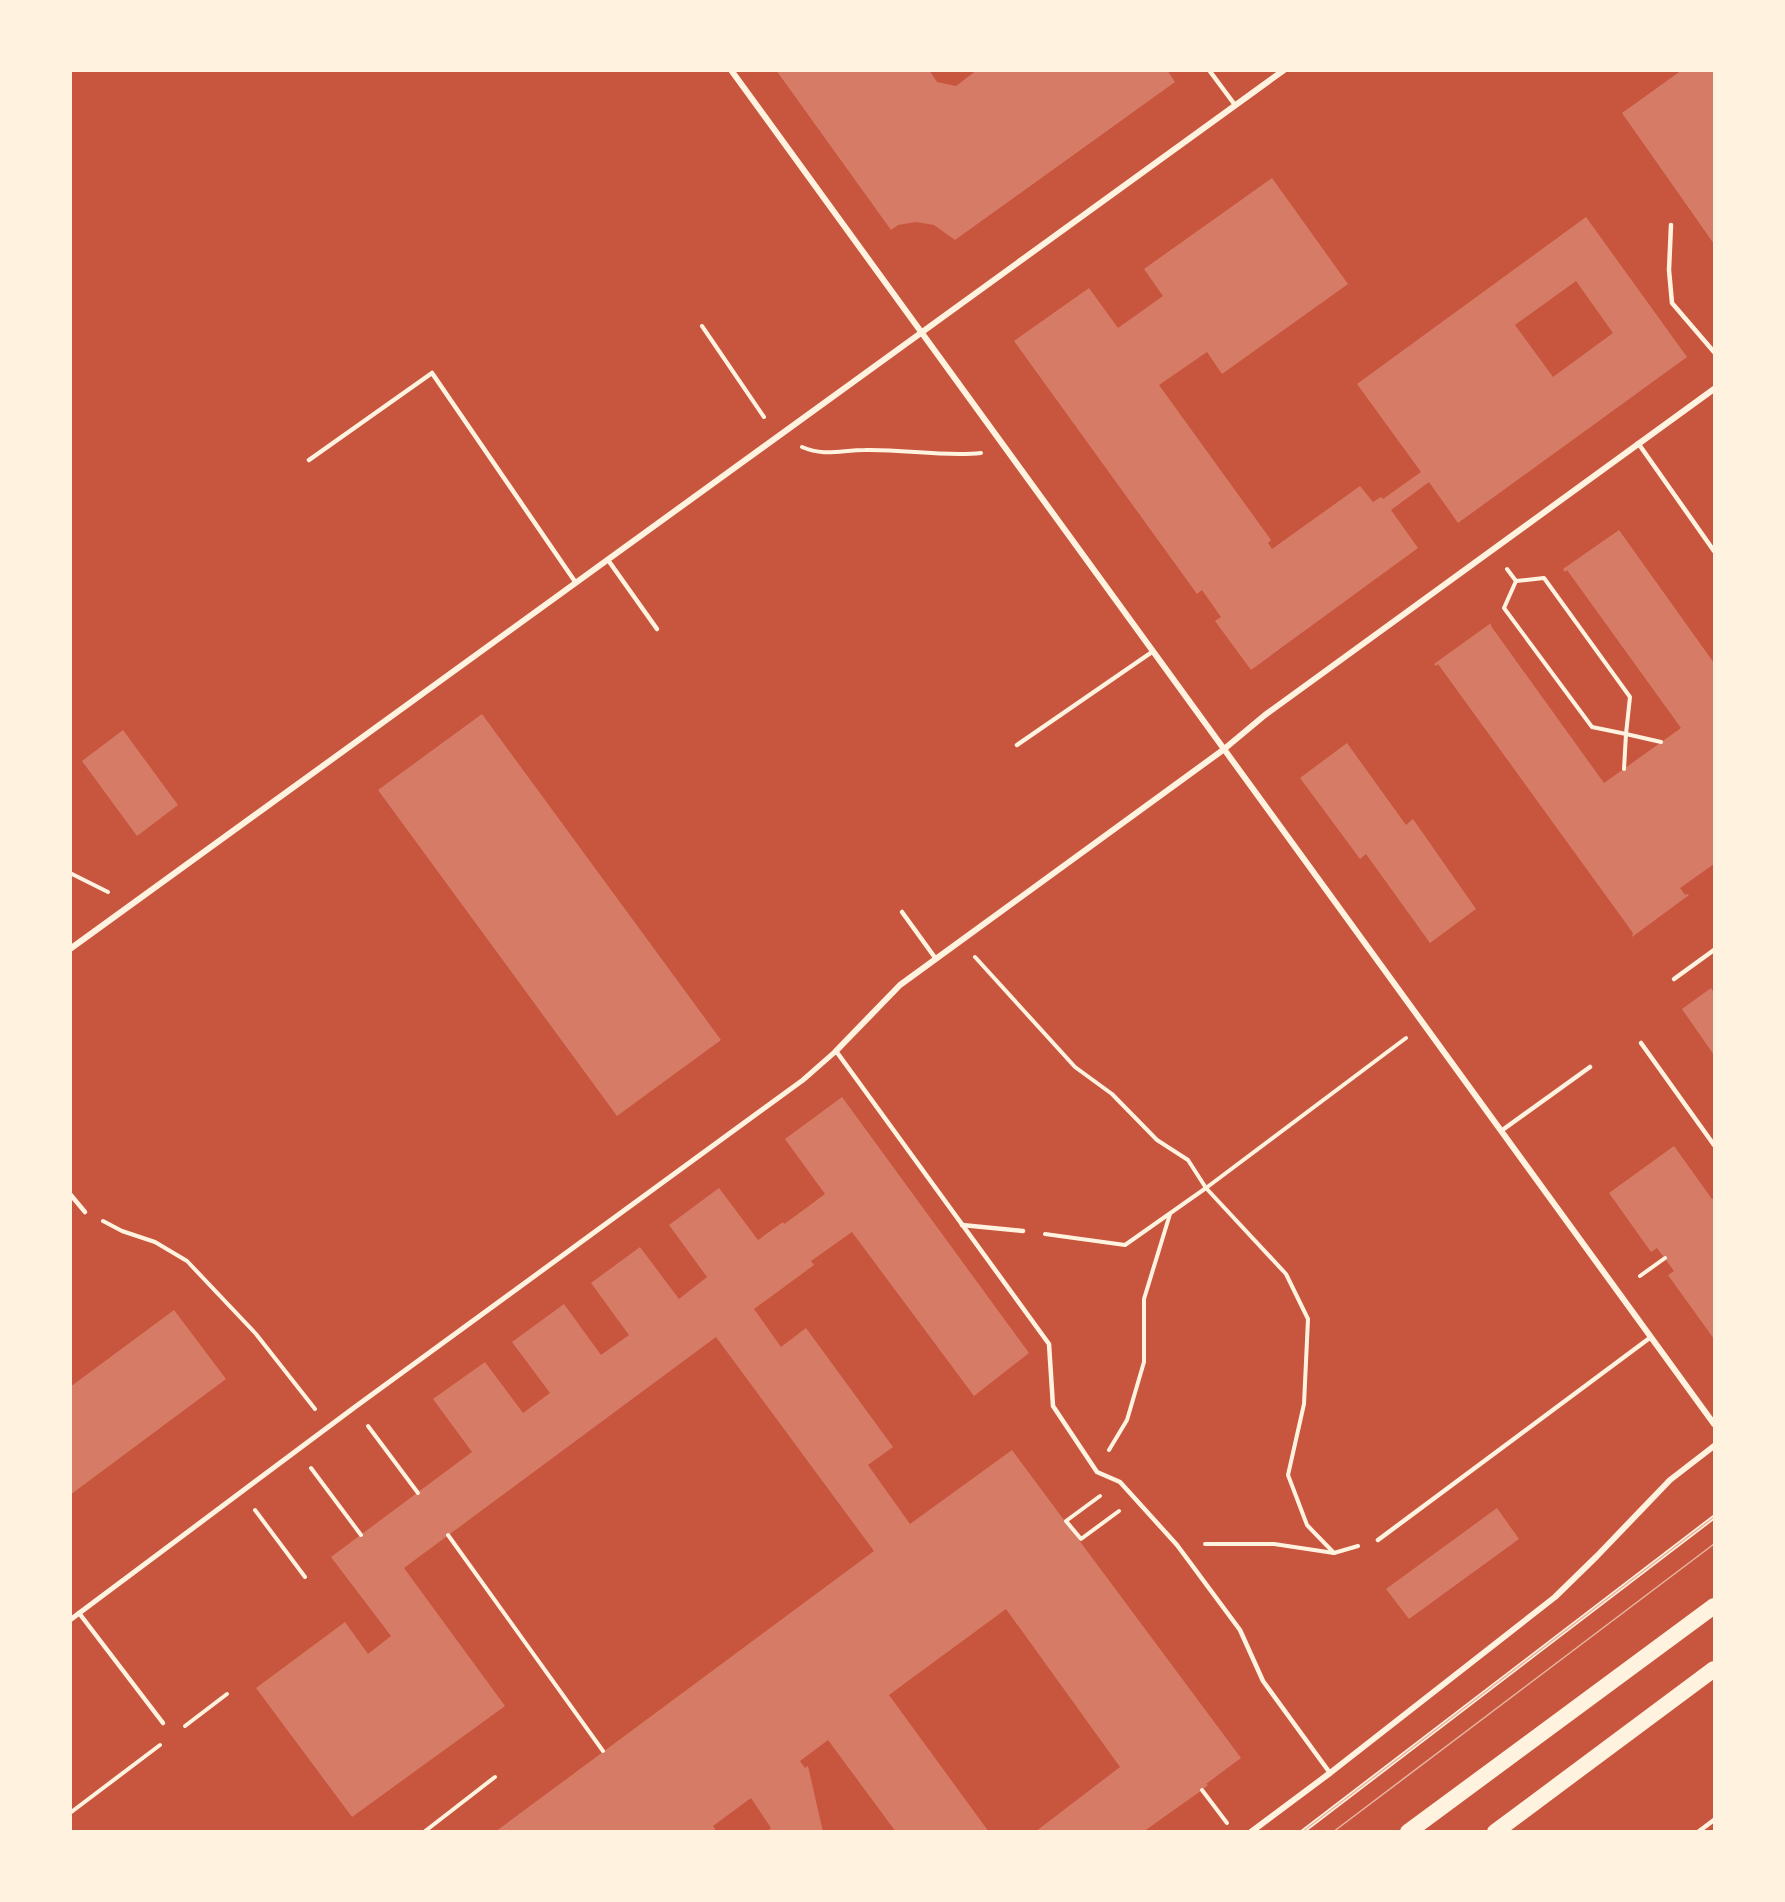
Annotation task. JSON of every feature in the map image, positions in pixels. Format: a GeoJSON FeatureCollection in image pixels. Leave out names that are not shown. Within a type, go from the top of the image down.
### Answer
{"type":"FeatureCollection","features":[{"type":"Feature","properties":{"kind":"highway"},"geometry":{"type":"LineString","coordinates":[[1408,1832],[1714,1606]]}},
{"type":"Feature","properties":{"kind":"highway"},"geometry":{"type":"LineString","coordinates":[[1495,1832],[1714,1669]]}},
{"type":"Feature","properties":{"kind":"street"},"geometry":{"type":"LineString","coordinates":[[731,70],[1714,1424]]}},
{"type":"Feature","properties":{"kind":"street"},"geometry":{"type":"LineString","coordinates":[[70,949],[1284,70]]}},
{"type":"Feature","properties":{"kind":"street"},"geometry":{"type":"LineString","coordinates":[[70,1620],[329,1426],[803,1080],[836,1051],[900,985],[1223,750],[1265,715],[1714,388]]}},
{"type":"Feature","properties":{"kind":"street"},"geometry":{"type":"LineString","coordinates":[[1251,1832],[1555,1597],[1598,1556],[1670,1480],[1714,1446]]}},
{"type":"Feature","properties":{"kind":"lane"},"geometry":{"type":"LineString","coordinates":[[1209,70],[1235,105]]}},
{"type":"Feature","properties":{"kind":"lane"},"geometry":{"type":"LineString","coordinates":[[1671,225],[1669,270],[1672,303],[1714,352]]}},
{"type":"Feature","properties":{"kind":"lane"},"geometry":{"type":"LineString","coordinates":[[309,460],[432,373],[576,583]]}},
{"type":"Feature","properties":{"kind":"lane"},"geometry":{"type":"LineString","coordinates":[[1638,443],[1714,551]]}},
{"type":"Feature","properties":{"kind":"lane"},"geometry":{"type":"LineString","coordinates":[[608,560],[657,629]]}},
{"type":"Feature","properties":{"kind":"lane"},"geometry":{"type":"LineString","coordinates":[[1017,745],[1152,652]]}},
{"type":"Feature","properties":{"kind":"lane"},"geometry":{"type":"LineString","coordinates":[[902,912],[936,959]]}},
{"type":"Feature","properties":{"kind":"lane"},"geometry":{"type":"LineString","coordinates":[[1674,979],[1714,950]]}},
{"type":"Feature","properties":{"kind":"lane"},"geometry":{"type":"LineString","coordinates":[[1641,1043],[1714,1145]]}},
{"type":"Feature","properties":{"kind":"lane"},"geometry":{"type":"LineString","coordinates":[[836,1051],[1049,1344],[1053,1406],[1097,1472],[1120,1482],[1177,1545],[1240,1630],[1263,1681],[1330,1773]]}},
{"type":"Feature","properties":{"kind":"lane"},"geometry":{"type":"LineString","coordinates":[[1501,1131],[1590,1067]]}},
{"type":"Feature","properties":{"kind":"lane"},"geometry":{"type":"LineString","coordinates":[[70,1194],[85,1212]]}},
{"type":"Feature","properties":{"kind":"lane"},"geometry":{"type":"LineString","coordinates":[[962,1225],[1023,1231]]}},
{"type":"Feature","properties":{"kind":"lane"},"geometry":{"type":"LineString","coordinates":[[1378,1540],[1651,1337]]}},
{"type":"Feature","properties":{"kind":"lane"},"geometry":{"type":"LineString","coordinates":[[1302,1832],[1714,1517]]}},
{"type":"Feature","properties":{"kind":"lane"},"geometry":{"type":"LineString","coordinates":[[79,1613],[163,1723]]}},
{"type":"Feature","properties":{"kind":"lane"},"geometry":{"type":"LineString","coordinates":[[1698,1832],[1714,1820]]}},
{"type":"Feature","properties":{"kind":"path"},"geometry":{"type":"LineString","coordinates":[[702,326],[778,436],[816,453],[865,450],[957,455],[1006,450]]}},
{"type":"Feature","properties":{"kind":"path"},"geometry":{"type":"LineString","coordinates":[[1507,569],[1516,581]]}},
{"type":"Feature","properties":{"kind":"path"},"geometry":{"type":"LineString","coordinates":[[1516,581],[1544,578],[1630,697],[1624,769]]}},
{"type":"Feature","properties":{"kind":"path"},"geometry":{"type":"LineString","coordinates":[[1516,581],[1504,608],[1592,727],[1661,742]]}},
{"type":"Feature","properties":{"kind":"path"},"geometry":{"type":"LineString","coordinates":[[70,873],[133,904]]}},
{"type":"Feature","properties":{"kind":"path"},"geometry":{"type":"LineString","coordinates":[[961,941],[1075,1067],[1112,1094],[1157,1140],[1188,1160],[1206,1188],[1286,1274],[1308,1319],[1304,1404],[1288,1475],[1307,1525],[1334,1552],[1274,1544],[1177,1545]]}},
{"type":"Feature","properties":{"kind":"path"},"geometry":{"type":"LineString","coordinates":[[1023,1231],[1125,1245],[1206,1188],[1423,1025]]}},
{"type":"Feature","properties":{"kind":"path"},"geometry":{"type":"LineString","coordinates":[[85,1212],[122,1231],[155,1242],[187,1261],[256,1334],[329,1426]]}},
{"type":"Feature","properties":{"kind":"path"},"geometry":{"type":"LineString","coordinates":[[1097,1472],[1127,1420],[1144,1362],[1144,1299],[1171,1213]]}},
{"type":"Feature","properties":{"kind":"path"},"geometry":{"type":"LineString","coordinates":[[1640,1276],[1665,1258]]}},
{"type":"Feature","properties":{"kind":"path"},"geometry":{"type":"LineString","coordinates":[[355,1407],[418,1492]]}},
{"type":"Feature","properties":{"kind":"path"},"geometry":{"type":"LineString","coordinates":[[297,1450],[361,1535]]}},
{"type":"Feature","properties":{"kind":"path"},"geometry":{"type":"LineString","coordinates":[[241,1491],[305,1577]]}},
{"type":"Feature","properties":{"kind":"path"},"geometry":{"type":"LineString","coordinates":[[1072,1516],[1066,1521],[1080,1539],[1120,1509],[1127,1518]]}},
{"type":"Feature","properties":{"kind":"path"},"geometry":{"type":"LineString","coordinates":[[448,1535],[603,1751]]}},
{"type":"Feature","properties":{"kind":"path"},"geometry":{"type":"LineString","coordinates":[[184,1726],[227,1694]]}},
{"type":"Feature","properties":{"kind":"path"},"geometry":{"type":"LineString","coordinates":[[70,1813],[165,1741]]}},
{"type":"Feature","properties":{"kind":"path"},"geometry":{"type":"LineString","coordinates":[[424,1832],[495,1777]]}},
{"type":"Feature","properties":{"kind":"path"},"geometry":{"type":"LineString","coordinates":[[1202,1790],[1227,1823]]}},
{"type":"Feature","properties":{"kind":"building"},"geometry":{"type":"Polygon","coordinates":[[[776,70],[929,70],[937,82],[956,86],[977,70],[1167,70],[1175,82],[955,240],[934,225],[916,222],[898,225],[891,230],[776,70]]]}},
{"type":"Feature","properties":{"kind":"building"},"geometry":{"type":"Polygon","coordinates":[[[1682,70],[1714,70],[1714,244],[1622,113],[1682,70]]]}},
{"type":"Feature","properties":{"kind":"building"},"geometry":{"type":"Polygon","coordinates":[[[1272,178],[1348,284],[1222,374],[1207,352],[1159,385],[1271,540],[1268,543],[1272,549],[1360,486],[1373,502],[1381,497],[1383,499],[1421,472],[1357,384],[1586,217],[1687,357],[1458,523],[1429,482],[1391,510],[1418,548],[1251,670],[1215,621],[1221,617],[1202,590],[1197,594],[1014,341],[1089,288],[1118,328],[1163,296],[1144,269],[1272,178]],[[1576,281],[1515,325],[1553,377],[1613,333],[1576,281]]]}},
{"type":"Feature","properties":{"kind":"building"},"geometry":{"type":"Polygon","coordinates":[[[1619,530],[1714,663],[1714,864],[1680,888],[1685,895],[1689,895],[1632,937],[1633,933],[1438,664],[1436,666],[1434,664],[1491,623],[1604,783],[1681,728],[1567,570],[1565,572],[1563,569],[1619,530]]]}},
{"type":"Feature","properties":{"kind":"building"},"geometry":{"type":"Polygon","coordinates":[[[482,714],[721,1040],[617,1116],[378,790],[482,714]]]}},
{"type":"Feature","properties":{"kind":"building"},"geometry":{"type":"Polygon","coordinates":[[[123,730],[178,805],[137,836],[82,761],[123,730]]]}},
{"type":"Feature","properties":{"kind":"building"},"geometry":{"type":"Polygon","coordinates":[[[1347,743],[1406,825],[1413,819],[1476,909],[1430,943],[1366,854],[1360,859],[1300,778],[1347,743]]]}},
{"type":"Feature","properties":{"kind":"building"},"geometry":{"type":"Polygon","coordinates":[[[1711,988],[1714,993],[1714,1055],[1682,1009],[1711,988]]]}},
{"type":"Feature","properties":{"kind":"building"},"geometry":{"type":"Polygon","coordinates":[[[842,1097],[1029,1353],[974,1396],[852,1232],[811,1261],[814,1265],[754,1309],[781,1347],[806,1328],[893,1447],[868,1465],[910,1524],[1012,1450],[1241,1758],[1206,1784],[1208,1785],[1202,1790],[1143,1832],[1035,1832],[1120,1767],[1006,1609],[889,1695],[989,1832],[896,1832],[828,1740],[800,1761],[805,1768],[808,1766],[823,1832],[766,1832],[771,1828],[751,1798],[713,1826],[717,1832],[495,1832],[874,1551],[716,1337],[404,1568],[505,1706],[352,1817],[256,1688],[345,1622],[368,1654],[391,1636],[331,1557],[472,1452],[433,1399],[485,1362],[523,1413],[550,1393],[512,1342],[564,1304],[601,1355],[629,1335],[591,1283],[640,1247],[679,1299],[707,1277],[669,1225],[719,1188],[758,1240],[798,1214],[825,1194],[785,1139],[842,1097]]]}},
{"type":"Feature","properties":{"kind":"building"},"geometry":{"type":"Polygon","coordinates":[[[1674,1146],[1712,1199],[1714,1198],[1714,1339],[1668,1275],[1674,1271],[1657,1248],[1651,1252],[1609,1193],[1674,1146]]]}},
{"type":"Feature","properties":{"kind":"building"},"geometry":{"type":"Polygon","coordinates":[[[174,1310],[226,1379],[70,1495],[70,1387],[174,1310]]]}},
{"type":"Feature","properties":{"kind":"building"},"geometry":{"type":"Polygon","coordinates":[[[1497,1508],[1519,1539],[1409,1619],[1386,1589],[1497,1508]]]}},
{"type":"Feature","properties":{"kind":"tram line"},"geometry":{"type":"LineString","coordinates":[[1302,1832],[1714,1517]]}},
{"type":"Feature","properties":{"kind":"tram line"},"geometry":{"type":"LineString","coordinates":[[1333,1832],[1714,1544]]}}]}
